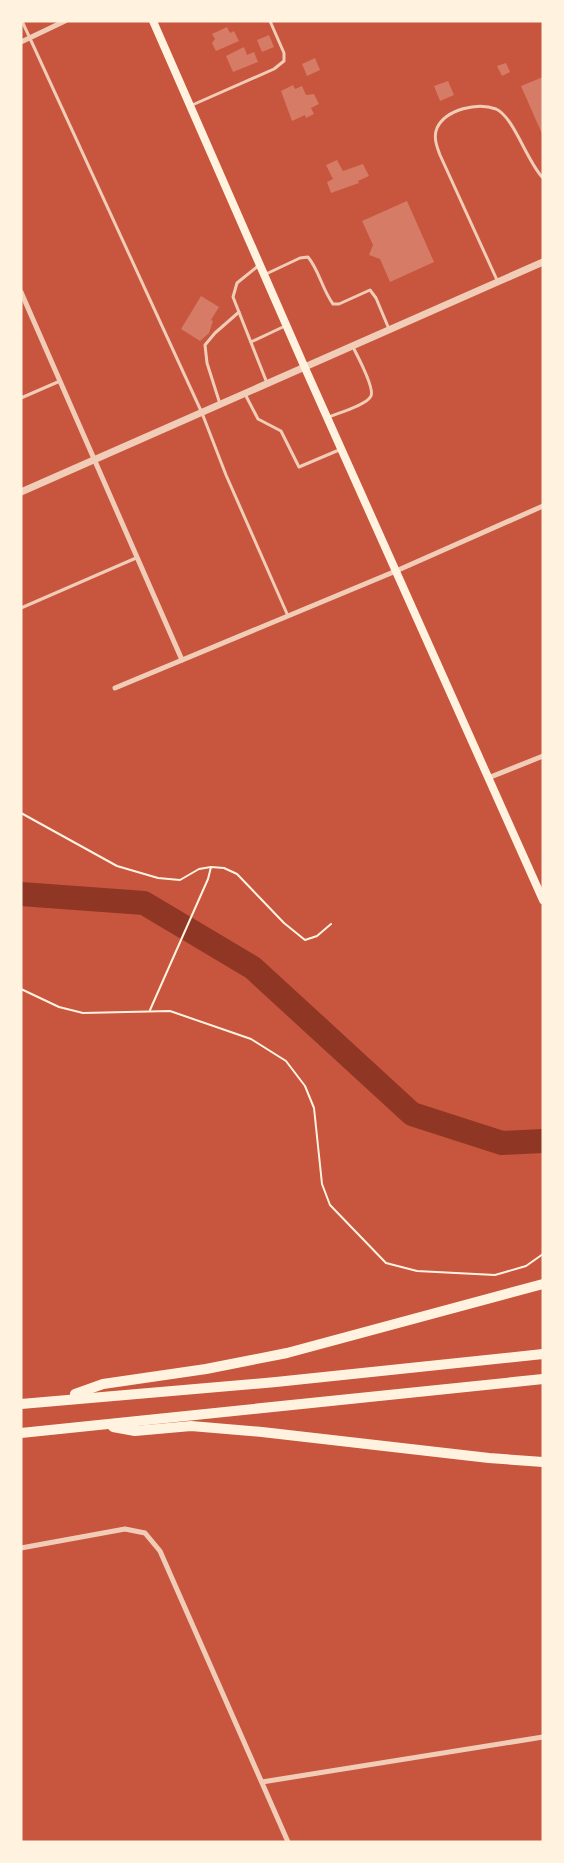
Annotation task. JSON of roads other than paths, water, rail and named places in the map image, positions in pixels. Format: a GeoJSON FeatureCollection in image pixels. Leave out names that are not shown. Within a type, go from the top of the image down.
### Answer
{"type":"FeatureCollection","features":[{"type":"Feature","properties":{"kind":"highway"},"geometry":{"type":"LineString","coordinates":[[61,1399],[103,1384],[206,1369],[287,1353],[543,1284]]}},
{"type":"Feature","properties":{"kind":"highway"},"geometry":{"type":"LineString","coordinates":[[21,1404],[276,1382],[543,1354]]}},
{"type":"Feature","properties":{"kind":"highway"},"geometry":{"type":"LineString","coordinates":[[21,1433],[543,1379]]}},
{"type":"Feature","properties":{"kind":"highway"},"geometry":{"type":"LineString","coordinates":[[101,1425],[135,1431],[191,1426],[543,1462]]}},
{"type":"Feature","properties":{"kind":"main road"},"geometry":{"type":"LineString","coordinates":[[153,21],[286,326],[543,900]]}},
{"type":"Feature","properties":{"kind":"street"},"geometry":{"type":"LineString","coordinates":[[21,42],[65,21]]}},
{"type":"Feature","properties":{"kind":"street"},"geometry":{"type":"LineString","coordinates":[[21,492],[543,262]]}},
{"type":"Feature","properties":{"kind":"street"},"geometry":{"type":"LineString","coordinates":[[21,292],[182,660]]}},
{"type":"Feature","properties":{"kind":"street"},"geometry":{"type":"LineString","coordinates":[[115,688],[396,571],[543,506]]}},
{"type":"Feature","properties":{"kind":"street"},"geometry":{"type":"LineString","coordinates":[[488,778],[543,756]]}},
{"type":"Feature","properties":{"kind":"street"},"geometry":{"type":"LineString","coordinates":[[21,1548],[125,1529],[145,1533],[160,1551],[288,1842]]}},
{"type":"Feature","properties":{"kind":"street"},"geometry":{"type":"LineString","coordinates":[[262,1782],[543,1737]]}},
{"type":"Feature","properties":{"kind":"lane"},"geometry":{"type":"LineString","coordinates":[[22,21],[202,413],[226,475],[288,616]]}},
{"type":"Feature","properties":{"kind":"lane"},"geometry":{"type":"LineString","coordinates":[[190,106],[274,69],[284,61],[284,52],[270,21]]}},
{"type":"Feature","properties":{"kind":"lane"},"geometry":{"type":"LineString","coordinates":[[498,282],[440,156],[435,138],[437,128],[443,120],[456,111],[472,106],[496,109],[506,117],[533,166],[543,178]]}},
{"type":"Feature","properties":{"kind":"lane"},"geometry":{"type":"LineString","coordinates":[[264,275],[300,258],[308,257],[333,304],[339,304],[370,290],[376,298],[389,330]]}},
{"type":"Feature","properties":{"kind":"lane"},"geometry":{"type":"LineString","coordinates":[[260,265],[237,283],[233,297],[267,384]]}},
{"type":"Feature","properties":{"kind":"lane"},"geometry":{"type":"LineString","coordinates":[[221,405],[207,363],[205,345],[239,312]]}},
{"type":"Feature","properties":{"kind":"lane"},"geometry":{"type":"LineString","coordinates":[[251,342],[286,326]]}},
{"type":"Feature","properties":{"kind":"lane"},"geometry":{"type":"LineString","coordinates":[[327,418],[371,397],[369,383],[352,346]]}},
{"type":"Feature","properties":{"kind":"lane"},"geometry":{"type":"LineString","coordinates":[[21,398],[60,381]]}},
{"type":"Feature","properties":{"kind":"lane"},"geometry":{"type":"LineString","coordinates":[[245,394],[258,419],[281,430],[299,467],[341,449]]}},
{"type":"Feature","properties":{"kind":"lane"},"geometry":{"type":"LineString","coordinates":[[21,608],[138,558]]}},
{"type":"Feature","properties":{"kind":"waterway"},"geometry":{"type":"LineString","coordinates":[[21,894],[144,903],[253,968],[412,1114],[502,1143],[543,1141]]}}]}
